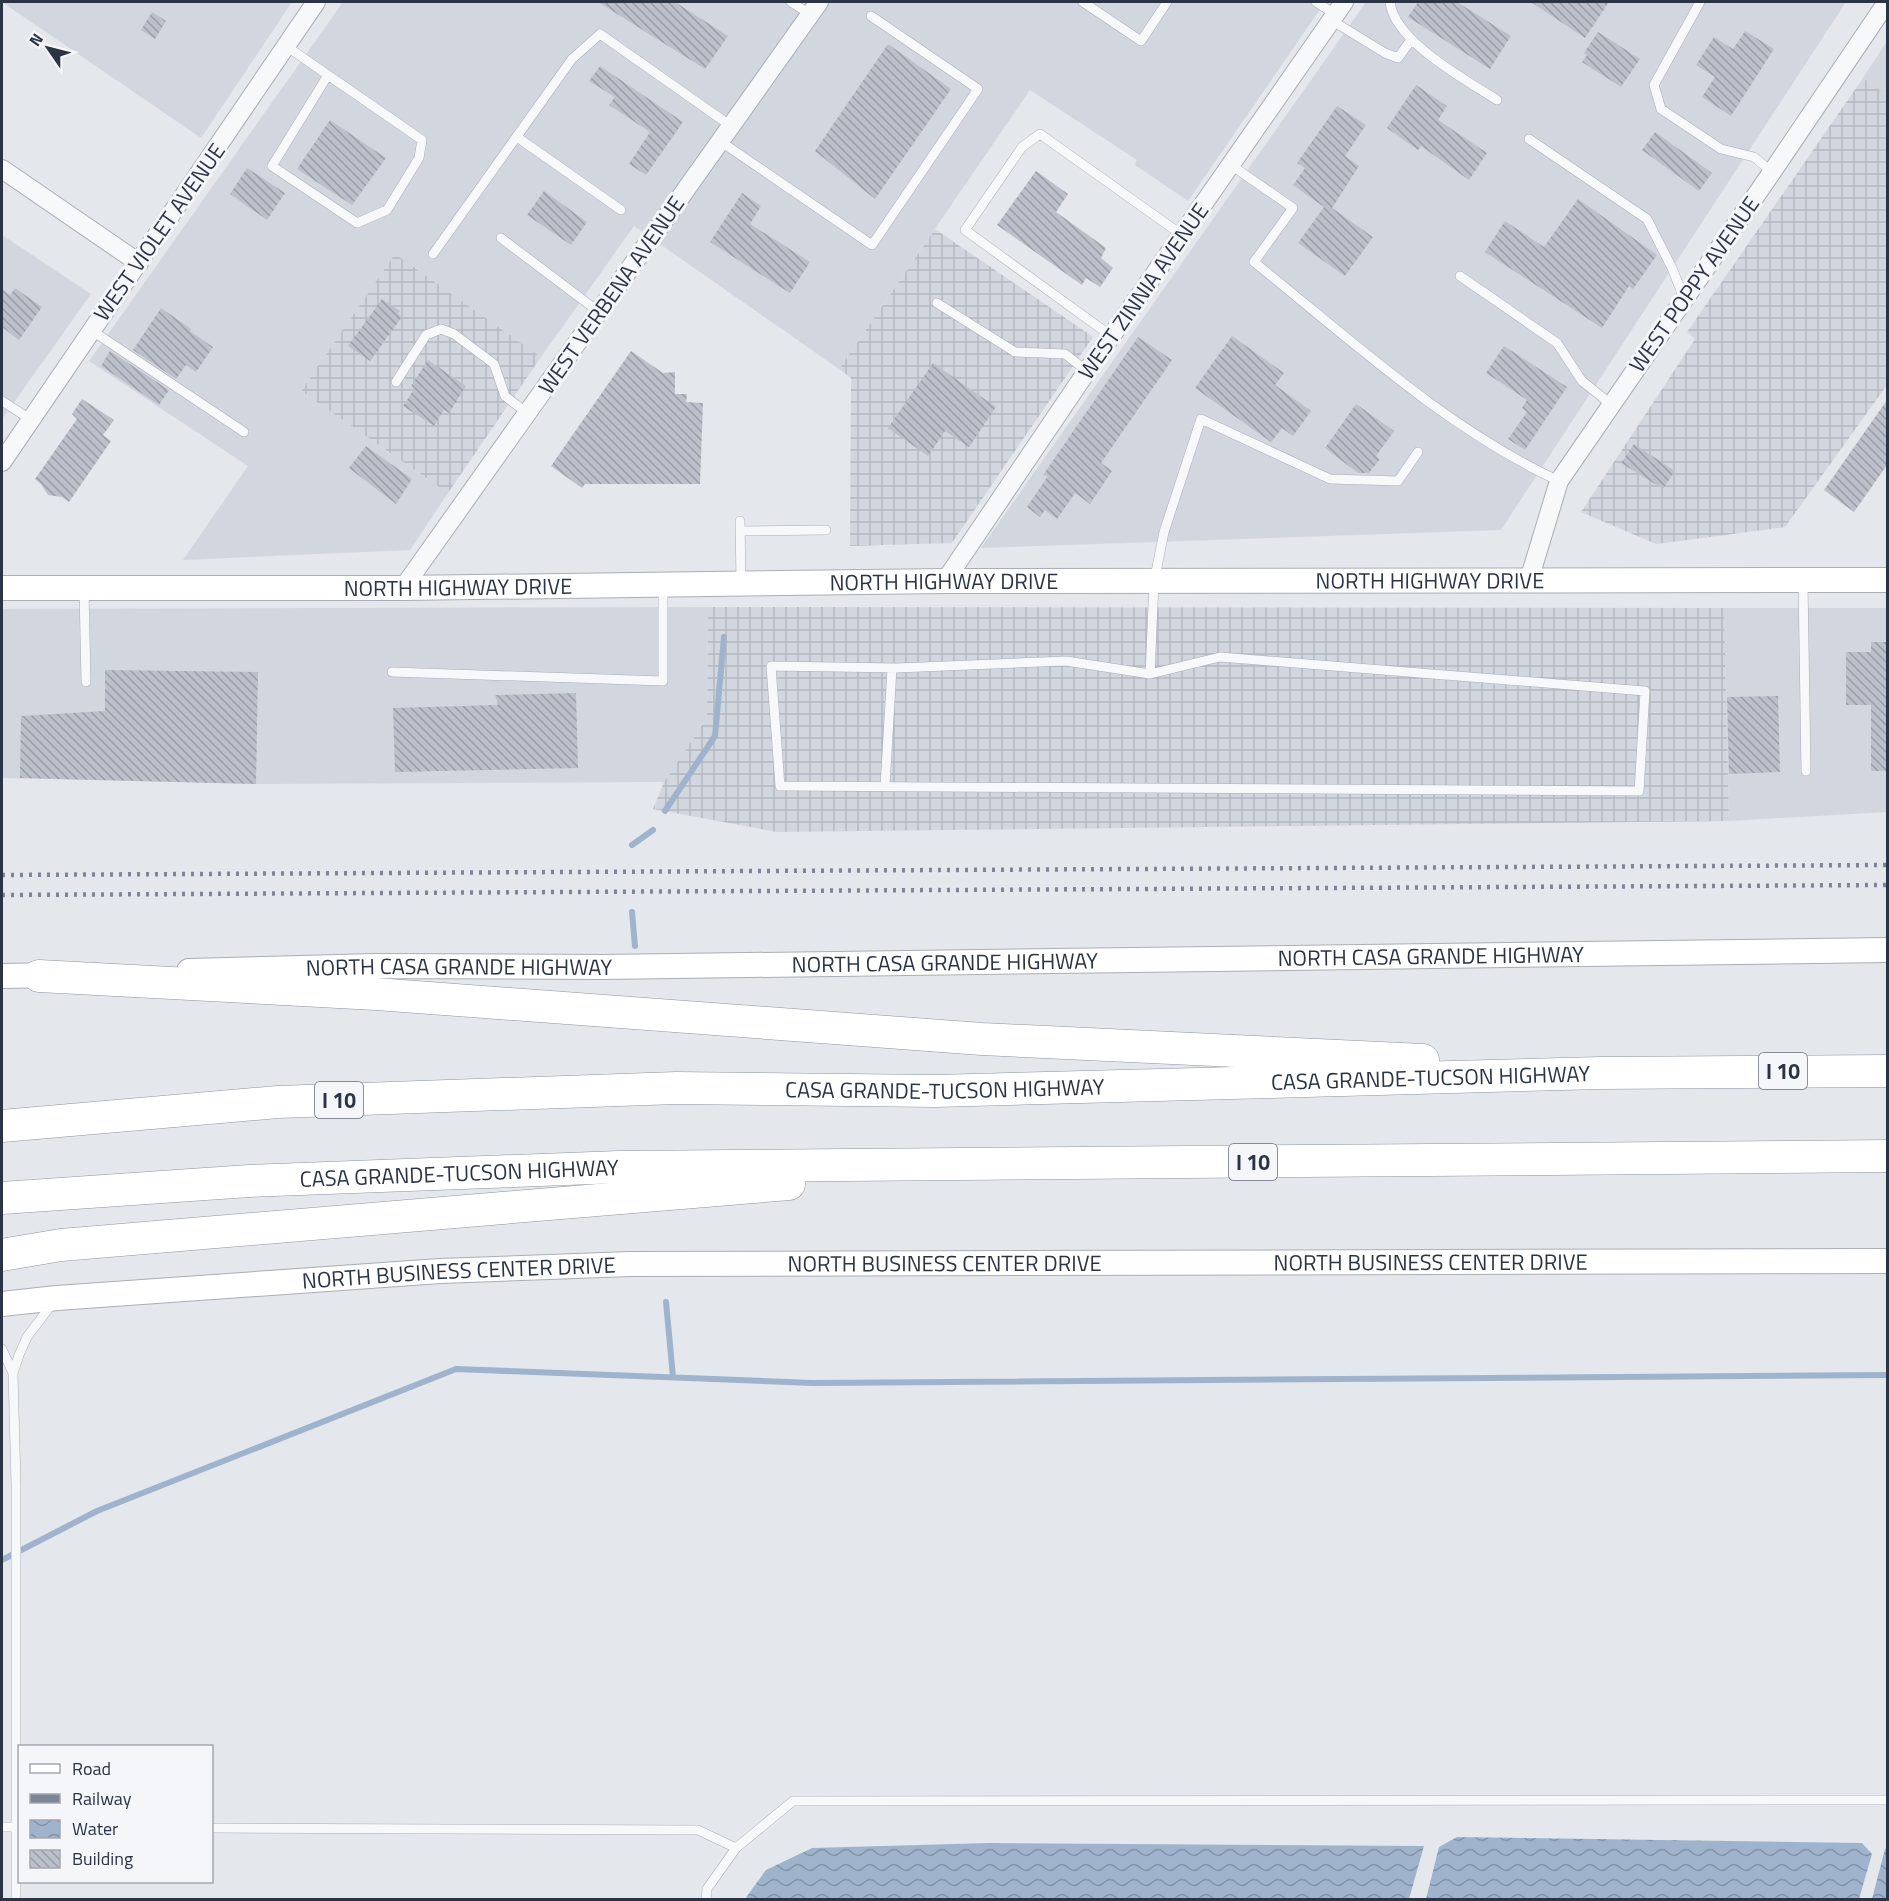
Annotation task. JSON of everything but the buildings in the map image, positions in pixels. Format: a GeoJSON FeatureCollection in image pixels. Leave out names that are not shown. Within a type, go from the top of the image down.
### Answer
{"type":"FeatureCollection","features":[{"type":"Feature","properties":{"kind":"highway"},"geometry":{"type":"LineString","coordinates":[[39,976],[388,995],[949,1037],[1392,1058],[1600,1073]]}},
{"type":"Feature","properties":{"kind":"highway","name":"CASA GRANDE-TUCSON HIGHWAY"},"geometry":{"type":"LineString","coordinates":[[2,1126],[278,1102],[676,1088],[936,1091],[1600,1073],[1887,1071]]}},
{"type":"Feature","properties":{"kind":"highway","name":"CASA GRANDE-TUCSON HIGHWAY"},"geometry":{"type":"LineString","coordinates":[[2,1198],[249,1181],[619,1167],[1887,1156]]}},
{"type":"Feature","properties":{"kind":"highway"},"geometry":{"type":"LineString","coordinates":[[2,1255],[61,1245],[1025,1164]]}},
{"type":"Feature","properties":{"kind":"main road","name":"NORTH HIGHWAY DRIVE"},"geometry":{"type":"LineString","coordinates":[[2,588],[403,588],[945,582],[1887,580]]}},
{"type":"Feature","properties":{"kind":"main road","name":"NORTH CASA GRANDE HIGHWAY"},"geometry":{"type":"LineString","coordinates":[[2,976],[375,966],[602,967],[1887,950]]}},
{"type":"Feature","properties":{"kind":"main road","name":"NORTH BUSINESS CENTER DRIVE"},"geometry":{"type":"LineString","coordinates":[[2,1304],[57,1298],[440,1271],[630,1264],[1887,1261]]}},
{"type":"Feature","properties":{"kind":"street","name":"WEST VIOLET AVENUE"},"geometry":{"type":"LineString","coordinates":[[2,462],[316,2]]}},
{"type":"Feature","properties":{"kind":"street","name":"WEST POPPY AVENUE"},"geometry":{"type":"LineString","coordinates":[[1529,580],[1559,481],[1887,2]]}},
{"type":"Feature","properties":{"kind":"street","name":"WEST VERBENA AVENUE"},"geometry":{"type":"LineString","coordinates":[[403,588],[814,8]]}},
{"type":"Feature","properties":{"kind":"street","name":"WEST ZINNIA AVENUE"},"geometry":{"type":"LineString","coordinates":[[945,582],[1111,336],[1337,12]]}},
{"type":"Feature","properties":{"kind":"street"},"geometry":{"type":"LineString","coordinates":[[2,169],[139,263]]}},
{"type":"Feature","properties":{"kind":"lane"},"geometry":{"type":"LineString","coordinates":[[791,2],[814,8]]}},
{"type":"Feature","properties":{"kind":"lane"},"geometry":{"type":"LineString","coordinates":[[1083,2],[1141,41],[1167,2]]}},
{"type":"Feature","properties":{"kind":"lane"},"geometry":{"type":"LineString","coordinates":[[1316,2],[1337,12],[1385,53],[1398,58],[1411,40]]}},
{"type":"Feature","properties":{"kind":"lane"},"geometry":{"type":"LineString","coordinates":[[1390,2],[1391,13],[1411,40],[1459,76],[1497,100]]}},
{"type":"Feature","properties":{"kind":"lane"},"geometry":{"type":"LineString","coordinates":[[1700,2],[1654,85],[1661,109],[1721,148],[1754,157],[1772,172]]}},
{"type":"Feature","properties":{"kind":"lane"},"geometry":{"type":"LineString","coordinates":[[433,254],[572,59],[600,34],[872,245],[978,89],[871,16]]}},
{"type":"Feature","properties":{"kind":"lane"},"geometry":{"type":"LineString","coordinates":[[286,46],[328,75],[422,140],[419,158],[387,210],[357,223],[272,166],[328,75]]}},
{"type":"Feature","properties":{"kind":"lane"},"geometry":{"type":"LineString","coordinates":[[1111,336],[965,230],[1022,147],[1040,134],[1182,235]]}},
{"type":"Feature","properties":{"kind":"lane"},"geometry":{"type":"LineString","coordinates":[[517,137],[621,210]]}},
{"type":"Feature","properties":{"kind":"lane"},"geometry":{"type":"LineString","coordinates":[[1529,140],[1647,219],[1672,268],[1684,298]]}},
{"type":"Feature","properties":{"kind":"lane"},"geometry":{"type":"LineString","coordinates":[[1230,165],[1293,208],[1254,262],[1428,402],[1527,466],[1559,481]]}},
{"type":"Feature","properties":{"kind":"lane"},"geometry":{"type":"LineString","coordinates":[[501,238],[599,312]]}},
{"type":"Feature","properties":{"kind":"lane"},"geometry":{"type":"LineString","coordinates":[[1460,276],[1557,343],[1582,381],[1612,405]]}},
{"type":"Feature","properties":{"kind":"lane"},"geometry":{"type":"LineString","coordinates":[[937,303],[1015,352],[1065,354],[1087,371]]}},
{"type":"Feature","properties":{"kind":"lane"},"geometry":{"type":"LineString","coordinates":[[396,382],[426,335],[441,329],[454,334],[494,364],[505,396],[527,413]]}},
{"type":"Feature","properties":{"kind":"lane"},"geometry":{"type":"LineString","coordinates":[[91,330],[244,432]]}},
{"type":"Feature","properties":{"kind":"lane"},"geometry":{"type":"LineString","coordinates":[[2,401],[30,419]]}},
{"type":"Feature","properties":{"kind":"lane"},"geometry":{"type":"LineString","coordinates":[[1150,674],[1154,582],[1164,532],[1201,419],[1330,479],[1398,481],[1418,452]]}},
{"type":"Feature","properties":{"kind":"lane"},"geometry":{"type":"LineString","coordinates":[[741,585],[740,526],[826,530]]}},
{"type":"Feature","properties":{"kind":"lane"},"geometry":{"type":"LineString","coordinates":[[1803,580],[1806,771]]}},
{"type":"Feature","properties":{"kind":"lane"},"geometry":{"type":"LineString","coordinates":[[392,672],[663,681],[663,585]]}},
{"type":"Feature","properties":{"kind":"lane"},"geometry":{"type":"LineString","coordinates":[[84,589],[86,682]]}},
{"type":"Feature","properties":{"kind":"lane"},"geometry":{"type":"LineString","coordinates":[[1221,657],[1645,691],[1639,791],[780,786],[771,666],[892,668],[1066,661],[1150,674],[1221,657]]}},
{"type":"Feature","properties":{"kind":"lane"},"geometry":{"type":"LineString","coordinates":[[885,786],[892,668]]}},
{"type":"Feature","properties":{"kind":"lane"},"geometry":{"type":"LineString","coordinates":[[16,1899],[18,1827],[13,1373],[27,1337],[57,1298]]}},
{"type":"Feature","properties":{"kind":"lane"},"geometry":{"type":"LineString","coordinates":[[2,1349],[13,1373]]}},
{"type":"Feature","properties":{"kind":"lane"},"geometry":{"type":"LineString","coordinates":[[706,1899],[707,1889],[736,1848],[793,1801],[1887,1800]]}},
{"type":"Feature","properties":{"kind":"lane"},"geometry":{"type":"LineString","coordinates":[[2,1827],[18,1827]]}},
{"type":"Feature","properties":{"kind":"lane"},"geometry":{"type":"LineString","coordinates":[[213,1828],[698,1830],[736,1848]]}},
{"type":"Feature","properties":{"kind":"shaded area"},"geometry":{"type":"Polygon","coordinates":[[[2,2],[292,2],[201,138],[2,2]]]}},
{"type":"Feature","properties":{"kind":"shaded area"},"geometry":{"type":"Polygon","coordinates":[[[343,2],[1325,2],[1188,201],[1135,165],[1137,160],[1030,90],[839,369],[634,226],[541,357],[395,255],[301,391],[448,493],[410,550],[183,560],[248,466],[89,361],[343,2]]]}},
{"type":"Feature","properties":{"kind":"shaded area"},"geometry":{"type":"Polygon","coordinates":[[[1366,2],[1846,2],[1501,530],[981,548],[1366,2]]]}},
{"type":"Feature","properties":{"kind":"shaded area"},"geometry":{"type":"Polygon","coordinates":[[[1887,41],[1887,95],[1863,78],[1887,41]]]}},
{"type":"Feature","properties":{"kind":"shaded area"},"geometry":{"type":"Polygon","coordinates":[[[1863,78],[1887,95],[1887,385],[1785,527],[1656,544],[1581,512],[1695,339],[1687,332],[1863,78]]]}},
{"type":"Feature","properties":{"kind":"shaded area"},"geometry":{"type":"Polygon","coordinates":[[[935,229],[1093,337],[952,543],[850,546],[851,378],[839,369],[935,229]]]}},
{"type":"Feature","properties":{"kind":"shaded area"},"geometry":{"type":"Polygon","coordinates":[[[2,235],[91,294],[2,419],[2,235]]]}},
{"type":"Feature","properties":{"kind":"shaded area"},"geometry":{"type":"Polygon","coordinates":[[[395,254],[541,357],[448,493],[301,391],[395,254]]]}},
{"type":"Feature","properties":{"kind":"shaded area"},"geometry":{"type":"Polygon","coordinates":[[[708,607],[707,718],[664,782],[256,784],[2,778],[2,609],[708,607]]]}},
{"type":"Feature","properties":{"kind":"shaded area"},"geometry":{"type":"Polygon","coordinates":[[[708,607],[1724,608],[1729,821],[777,832],[653,809],[664,782],[707,718],[708,607]]]}},
{"type":"Feature","properties":{"kind":"shaded area"},"geometry":{"type":"Polygon","coordinates":[[[1724,608],[1887,608],[1887,812],[1729,821],[1724,608]]]}},
{"type":"Feature","properties":{"kind":"water"},"geometry":{"type":"Polygon","coordinates":[[[1457,1837],[1862,1843],[1872,1854],[1859,1899],[1426,1899],[1439,1847],[1457,1837]]]}},
{"type":"Feature","properties":{"kind":"water"},"geometry":{"type":"Polygon","coordinates":[[[989,1843],[1424,1846],[1409,1899],[745,1899],[766,1870],[812,1848],[989,1843]]]}},
{"type":"Feature","properties":{"kind":"water"},"geometry":{"type":"Polygon","coordinates":[[[1887,1848],[1887,1899],[1872,1899],[1885,1849],[1887,1848]]]}},
{"type":"Feature","properties":{"kind":"waterway"},"geometry":{"type":"LineString","coordinates":[[665,811],[715,736],[724,637]]}},
{"type":"Feature","properties":{"kind":"waterway"},"geometry":{"type":"LineString","coordinates":[[632,845],[653,830]]}},
{"type":"Feature","properties":{"kind":"waterway"},"geometry":{"type":"LineString","coordinates":[[632,912],[635,946]]}},
{"type":"Feature","properties":{"kind":"waterway"},"geometry":{"type":"LineString","coordinates":[[666,1302],[673,1377]]}},
{"type":"Feature","properties":{"kind":"waterway"},"geometry":{"type":"LineString","coordinates":[[2,1560],[97,1511],[456,1369],[812,1383],[1888,1375]]}},
{"type":"Feature","properties":{"kind":"railway"},"geometry":{"type":"LineString","coordinates":[[2,875],[1888,865]]}},
{"type":"Feature","properties":{"kind":"railway"},"geometry":{"type":"LineString","coordinates":[[2,895],[1888,885]]}}]}
